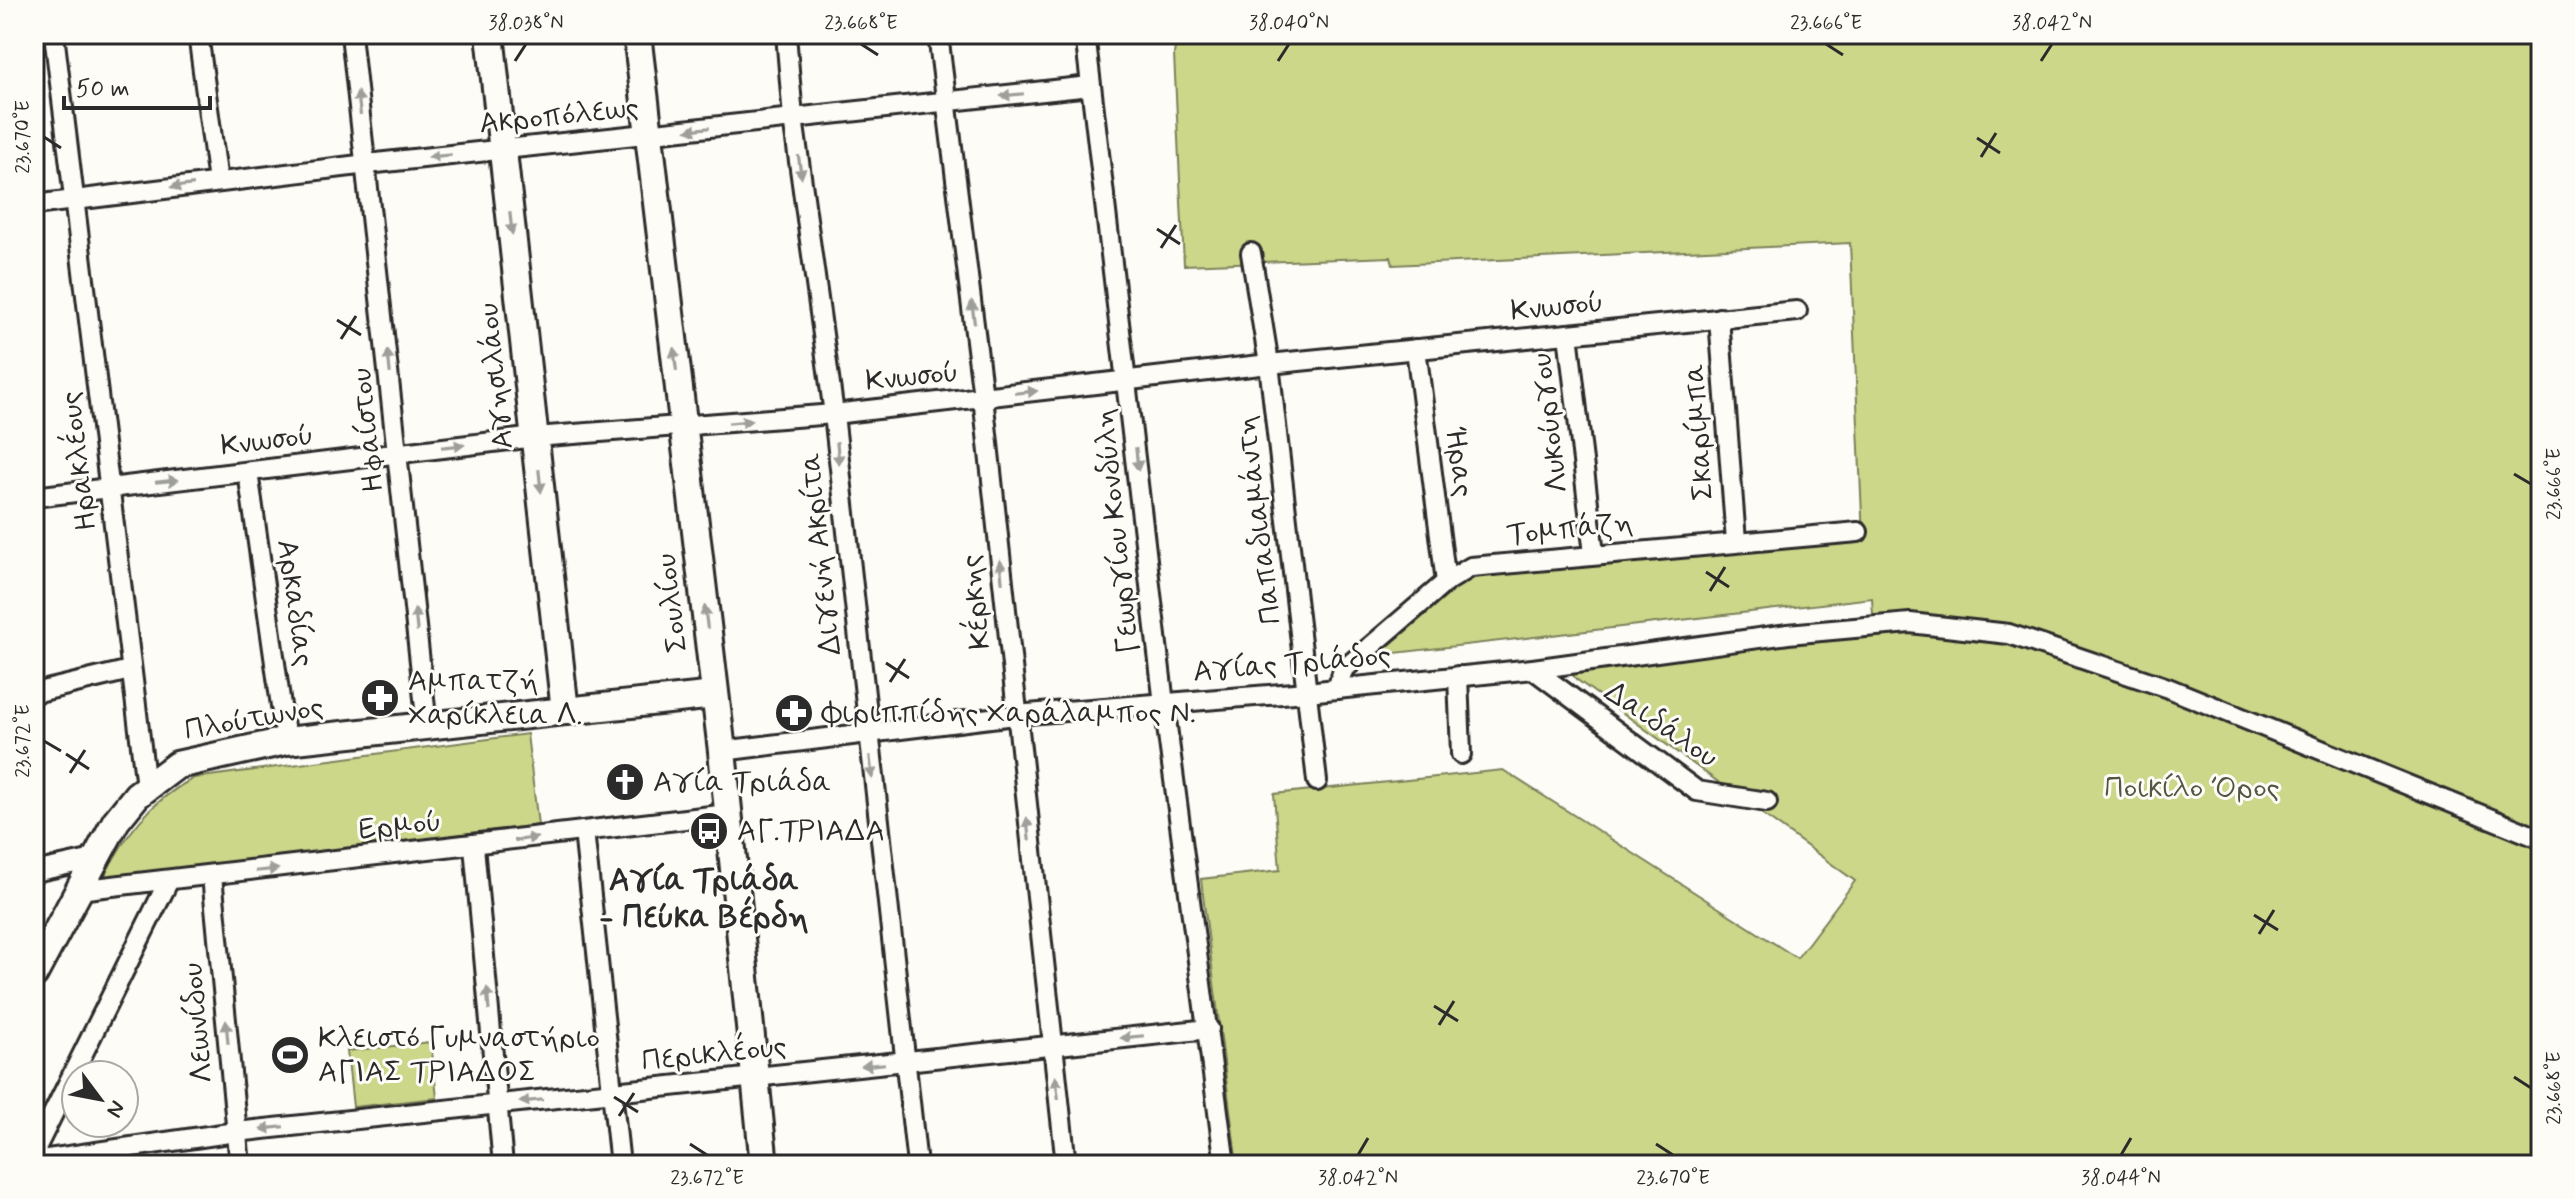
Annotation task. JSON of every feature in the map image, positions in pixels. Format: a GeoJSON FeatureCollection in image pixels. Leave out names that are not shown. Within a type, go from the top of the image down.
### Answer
{"type":"FeatureCollection","features":[{"type":"Feature","properties":{"kind":"street","name":"Ηρακλέους"},"geometry":{"type":"LineString","coordinates":[[54,34],[146,787]]}},
{"type":"Feature","properties":{"kind":"street"},"geometry":{"type":"LineString","coordinates":[[198,34],[218,182]]}},
{"type":"Feature","properties":{"kind":"street","name":"Ηφαίστου"},"geometry":{"type":"LineString","coordinates":[[351,34],[427,726]]}},
{"type":"Feature","properties":{"kind":"street","name":"Αγησιλάου"},"geometry":{"type":"LineString","coordinates":[[490,34],[565,711]]}},
{"type":"Feature","properties":{"kind":"street","name":"Σουλίου"},"geometry":{"type":"LineString","coordinates":[[637,34],[722,751],[764,1165]]}},
{"type":"Feature","properties":{"kind":"street","name":"Διγενή Ακρίτα"},"geometry":{"type":"LineString","coordinates":[[786,34],[793,118],[834,414],[903,1062],[917,1165]]}},
{"type":"Feature","properties":{"kind":"street","name":"Κέρκης"},"geometry":{"type":"LineString","coordinates":[[938,34],[983,397],[1066,1165]]}},
{"type":"Feature","properties":{"kind":"street","name":"Γεωργίου Κονδύλη"},"geometry":{"type":"LineString","coordinates":[[1085,34],[1164,704],[1225,1165]]}},
{"type":"Feature","properties":{"kind":"street","name":"Ακροπόλεως"},"geometry":{"type":"LineString","coordinates":[[34,205],[367,164],[1090,86]]}},
{"type":"Feature","properties":{"kind":"street","name":"Παπαδιαμάντη"},"geometry":{"type":"LineString","coordinates":[[1251,253],[1269,364],[1317,781]]}},
{"type":"Feature","properties":{"kind":"street","name":"Κνωσού"},"geometry":{"type":"LineString","coordinates":[[34,497],[535,437],[834,414],[1269,364],[1797,311]]}},
{"type":"Feature","properties":{"kind":"street","name":"Σκαρίμπα"},"geometry":{"type":"LineString","coordinates":[[1719,318],[1736,541]]}},
{"type":"Feature","properties":{"kind":"street","name":"Λυκούργου"},"geometry":{"type":"LineString","coordinates":[[1568,334],[1594,554]]}},
{"type":"Feature","properties":{"kind":"street","name":"Ήρας"},"geometry":{"type":"LineString","coordinates":[[1416,349],[1446,582]]}},
{"type":"Feature","properties":{"kind":"street","name":"Αρκαδίας"},"geometry":{"type":"LineString","coordinates":[[248,472],[286,741]]}},
{"type":"Feature","properties":{"kind":"street","name":"Τομπάζη"},"geometry":{"type":"LineString","coordinates":[[1337,689],[1343,670],[1446,582],[1471,567],[1858,532]]}},
{"type":"Feature","properties":{"kind":"street","name":"Αγίας Τριάδος"},"geometry":{"type":"LineString","coordinates":[[722,751],[1015,715],[1307,692],[1533,669],[1788,634],[1910,623],[2009,634],[2168,688],[2541,839]]}},
{"type":"Feature","properties":{"kind":"street","name":"Δαιδάλου"},"geometry":{"type":"LineString","coordinates":[[1533,669],[1697,791],[1767,802]]}},
{"type":"Feature","properties":{"kind":"street"},"geometry":{"type":"LineString","coordinates":[[34,693],[130,670]]}},
{"type":"Feature","properties":{"kind":"street"},"geometry":{"type":"LineString","coordinates":[[1458,676],[1461,754]]}},
{"type":"Feature","properties":{"kind":"street","name":"Πλούτωνος"},"geometry":{"type":"LineString","coordinates":[[34,974],[94,859],[125,808],[146,787],[177,765],[286,741],[715,695]]}},
{"type":"Feature","properties":{"kind":"street","name":"Ερμού"},"geometry":{"type":"LineString","coordinates":[[78,890],[728,814]]}},
{"type":"Feature","properties":{"kind":"street"},"geometry":{"type":"LineString","coordinates":[[584,831],[620,1165]]}},
{"type":"Feature","properties":{"kind":"street"},"geometry":{"type":"LineString","coordinates":[[474,846],[503,1165]]}},
{"type":"Feature","properties":{"kind":"street"},"geometry":{"type":"LineString","coordinates":[[34,872],[94,859]]}},
{"type":"Feature","properties":{"kind":"street","name":"Λεωνίδου"},"geometry":{"type":"LineString","coordinates":[[212,876],[240,1165]]}},
{"type":"Feature","properties":{"kind":"street"},"geometry":{"type":"LineString","coordinates":[[34,1152],[169,880]]}},
{"type":"Feature","properties":{"kind":"street","name":"Περικλέους"},"geometry":{"type":"LineString","coordinates":[[34,1161],[88,1157],[236,1132],[1209,1029]]}},
{"type":"Feature","properties":{"kind":"green space","name":"Ποικίλο Όρος"},"geometry":{"type":"Polygon","coordinates":[[[1177,34],[2541,34],[2541,1165],[1237,1165],[1201,879],[1280,870],[1274,794],[1503,770],[1797,958],[1855,881],[1576,679],[1570,671],[1874,634],[1872,598],[1378,655],[1473,574],[1863,539],[1850,243],[1393,265],[1391,257],[1184,265],[1174,54],[1177,34]]]}},
{"type":"Feature","properties":{"kind":"green space"},"geometry":{"type":"Polygon","coordinates":[[[527,734],[538,825],[103,879],[140,821],[165,797],[194,778],[527,734]]]}},
{"type":"Feature","properties":{"kind":"green space"},"geometry":{"type":"Polygon","coordinates":[[[431,1042],[437,1098],[353,1107],[347,1051],[431,1042]]]}},
{"type":"Feature","properties":{"kind":"place","name":"Αμπατζή Χαρίκλεια Λ."},"geometry":{"type":"Point","coordinates":[380,698]}},
{"type":"Feature","properties":{"kind":"place","name":"Φιριππίδης Χαράλαμπος Ν."},"geometry":{"type":"Point","coordinates":[794,713]}},
{"type":"Feature","properties":{"kind":"place","name":"Αγία Τριάδα"},"geometry":{"type":"Point","coordinates":[625,782]}},
{"type":"Feature","properties":{"kind":"place","name":"ΑΓ.ΤΡΙΑΔΑ"},"geometry":{"type":"Point","coordinates":[709,831]}},
{"type":"Feature","properties":{"kind":"place","name":"Κλειστό Γυμναστήριο ΑΓΙΑΣ ΤΡΙΑΔΟΣ"},"geometry":{"type":"Point","coordinates":[290,1055]}},
{"type":"Feature","properties":{"kind":"district","name":"Αγία Τριάδα - Πεύκα Βέρδη"},"geometry":{"type":"Point","coordinates":[704,900]}}]}
